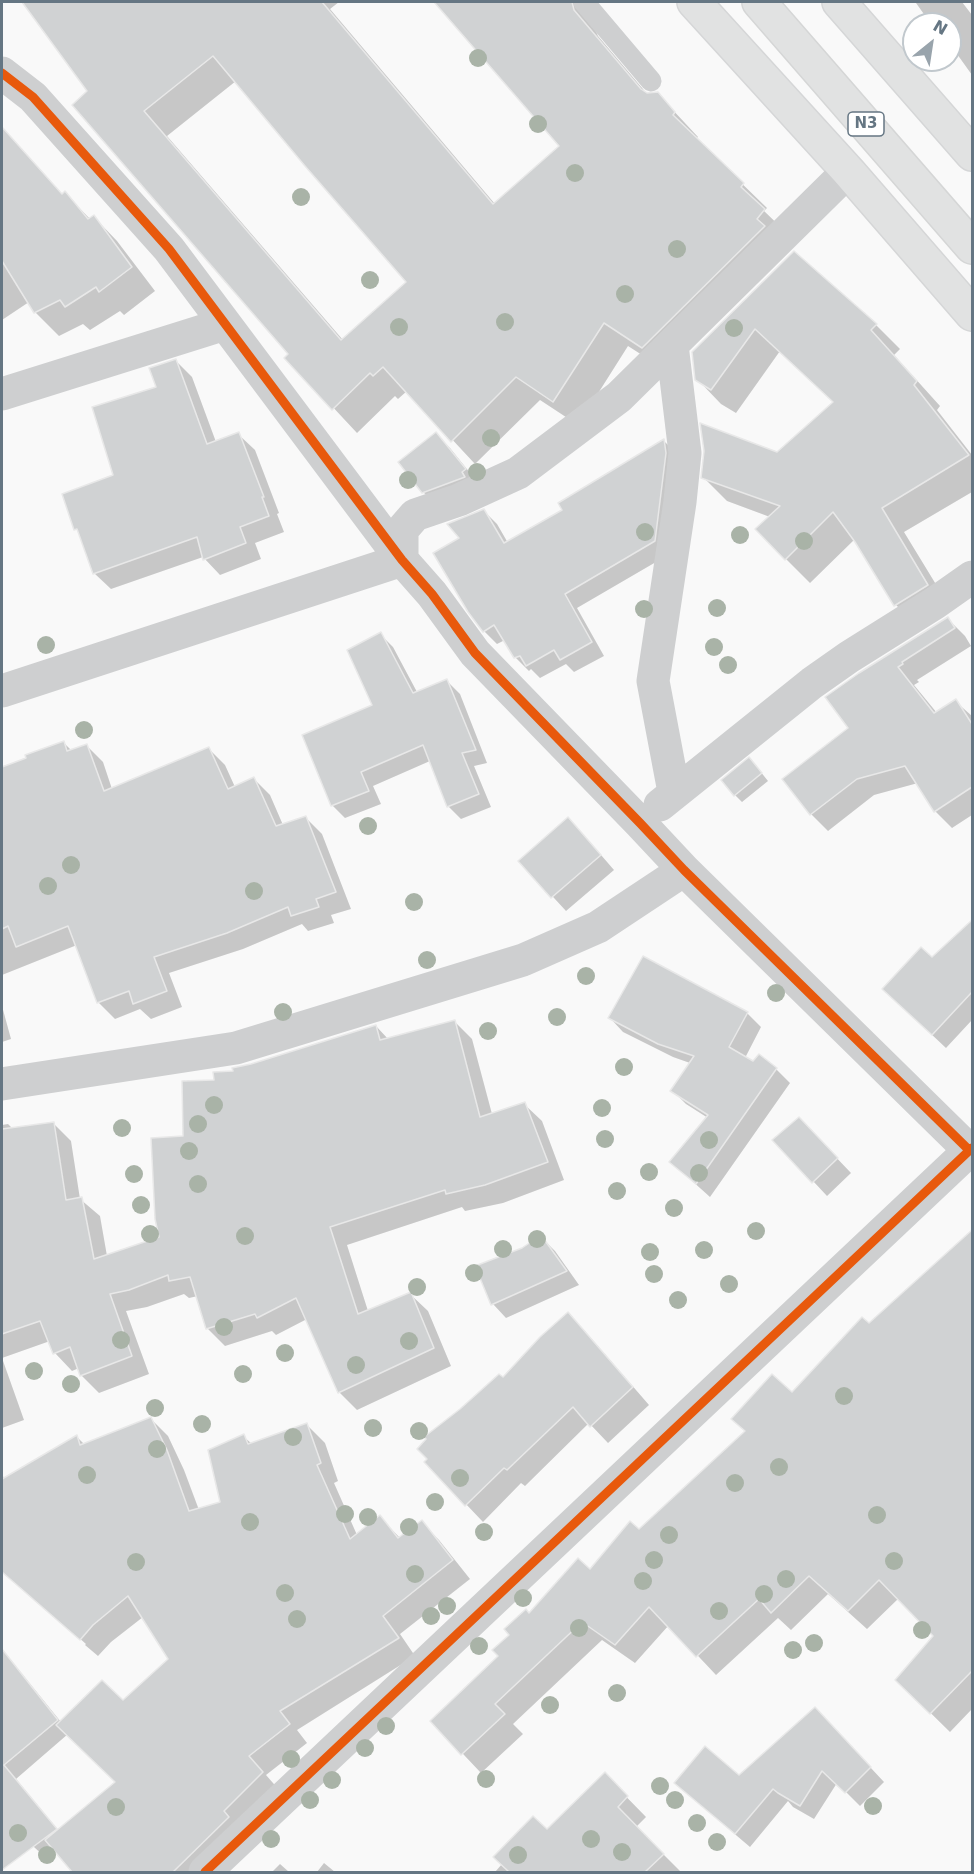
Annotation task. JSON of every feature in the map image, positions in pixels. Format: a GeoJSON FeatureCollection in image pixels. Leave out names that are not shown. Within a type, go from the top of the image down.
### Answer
{"type":"FeatureCollection","features":[{"type":"Feature","properties":{"kind":"main road"},"geometry":{"type":"LineString","coordinates":[[694,2],[848,171],[972,314]]}},
{"type":"Feature","properties":{"kind":"main road","name":"N3"},"geometry":{"type":"LineString","coordinates":[[759,2],[972,247]]}},
{"type":"Feature","properties":{"kind":"main road"},"geometry":{"type":"LineString","coordinates":[[842,2],[972,154]]}},
{"type":"Feature","properties":{"kind":"street"},"geometry":{"type":"LineString","coordinates":[[2,73],[33,97],[169,249],[402,560],[432,594],[475,653],[684,870],[971,1150],[205,1872]]}},
{"type":"Feature","properties":{"kind":"street"},"geometry":{"type":"LineString","coordinates":[[402,560],[402,530],[415,515],[459,500],[518,473],[619,397],[848,171]]}},
{"type":"Feature","properties":{"kind":"street"},"geometry":{"type":"LineString","coordinates":[[2,394],[225,324]]}},
{"type":"Feature","properties":{"kind":"street"},"geometry":{"type":"LineString","coordinates":[[672,345],[685,453],[680,502],[653,681],[674,792]]}},
{"type":"Feature","properties":{"kind":"street"},"geometry":{"type":"LineString","coordinates":[[2,691],[402,560]]}},
{"type":"Feature","properties":{"kind":"street"},"geometry":{"type":"LineString","coordinates":[[640,823],[674,792],[812,683],[972,577]]}},
{"type":"Feature","properties":{"kind":"street"},"geometry":{"type":"LineString","coordinates":[[2,1084],[236,1048],[523,960],[598,927],[684,870]]}},
{"type":"Feature","properties":{"kind":"lane"},"geometry":{"type":"LineString","coordinates":[[584,2],[651,81]]}},
{"type":"Feature","properties":{"kind":"building"},"geometry":{"type":"Polygon","coordinates":[[[22,2],[322,2],[493,204],[559,146],[434,2],[572,2],[574,10],[641,89],[647,93],[658,92],[675,112],[673,115],[744,183],[741,187],[765,209],[757,219],[765,226],[642,348],[604,323],[553,402],[516,377],[451,442],[383,367],[373,376],[370,373],[332,410],[284,358],[288,354],[72,105],[87,91],[22,2]],[[213,56],[144,111],[341,340],[406,282],[213,56]]]}},
{"type":"Feature","properties":{"kind":"building"},"geometry":{"type":"Polygon","coordinates":[[[2,127],[62,194],[65,191],[88,219],[94,215],[132,267],[99,292],[96,287],[65,307],[60,300],[34,313],[2,261],[2,127]]]}},
{"type":"Feature","properties":{"kind":"building"},"geometry":{"type":"Polygon","coordinates":[[[794,251],[877,324],[871,330],[917,381],[914,385],[969,455],[882,508],[928,585],[894,606],[855,542],[833,512],[785,560],[755,529],[780,506],[701,478],[704,451],[700,423],[777,452],[833,402],[755,329],[711,390],[695,380],[692,352],[794,251]]]}},
{"type":"Feature","properties":{"kind":"building"},"geometry":{"type":"Polygon","coordinates":[[[176,359],[207,444],[239,432],[269,516],[240,527],[246,543],[203,560],[197,537],[93,574],[77,529],[74,530],[62,494],[113,475],[92,407],[156,387],[149,368],[176,359]]]}},
{"type":"Feature","properties":{"kind":"building"},"geometry":{"type":"Polygon","coordinates":[[[436,432],[466,469],[462,472],[465,477],[422,493],[398,462],[436,432]]]}},
{"type":"Feature","properties":{"kind":"building"},"geometry":{"type":"Polygon","coordinates":[[[664,439],[666,453],[655,541],[565,594],[592,642],[560,660],[554,650],[526,666],[520,656],[514,658],[494,625],[483,632],[468,612],[433,553],[459,538],[447,524],[484,509],[504,543],[562,510],[558,503],[664,439]]]}},
{"type":"Feature","properties":{"kind":"building"},"geometry":{"type":"Polygon","coordinates":[[[948,617],[955,628],[902,662],[903,664],[898,667],[934,713],[956,699],[972,724],[972,787],[934,812],[905,766],[857,779],[810,815],[782,779],[848,728],[825,697],[948,617]]]}},
{"type":"Feature","properties":{"kind":"building"},"geometry":{"type":"Polygon","coordinates":[[[381,632],[413,693],[447,679],[476,750],[462,753],[479,794],[447,807],[423,745],[361,772],[369,791],[331,806],[302,735],[372,705],[347,650],[381,632]]]}},
{"type":"Feature","properties":{"kind":"building"},"geometry":{"type":"Polygon","coordinates":[[[64,741],[67,751],[87,744],[104,791],[209,747],[228,789],[254,777],[276,826],[306,816],[336,892],[316,899],[319,907],[291,916],[288,907],[227,933],[154,957],[167,991],[133,1004],[129,991],[97,1003],[68,926],[16,947],[8,926],[2,929],[2,767],[26,758],[25,755],[64,741]]]}},
{"type":"Feature","properties":{"kind":"building"},"geometry":{"type":"Polygon","coordinates":[[[749,757],[762,773],[734,796],[721,780],[749,757]]]}},
{"type":"Feature","properties":{"kind":"building"},"geometry":{"type":"Polygon","coordinates":[[[568,817],[601,855],[551,898],[518,861],[568,817]]]}},
{"type":"Feature","properties":{"kind":"building"},"geometry":{"type":"Polygon","coordinates":[[[972,920],[972,992],[932,1035],[882,989],[921,947],[932,957],[972,920]]]}},
{"type":"Feature","properties":{"kind":"building"},"geometry":{"type":"Polygon","coordinates":[[[643,956],[748,1012],[729,1047],[753,1061],[759,1054],[777,1068],[696,1184],[669,1162],[708,1115],[670,1091],[694,1056],[658,1044],[608,1018],[643,956]]]}},
{"type":"Feature","properties":{"kind":"building"},"geometry":{"type":"Polygon","coordinates":[[[455,1020],[480,1117],[525,1102],[548,1162],[485,1185],[446,1194],[445,1190],[330,1227],[358,1314],[411,1292],[434,1348],[338,1393],[296,1298],[257,1318],[255,1314],[206,1329],[190,1277],[169,1281],[168,1275],[129,1290],[110,1294],[132,1356],[80,1376],[70,1347],[53,1354],[40,1321],[2,1334],[2,1129],[54,1122],[66,1200],[82,1197],[94,1259],[159,1237],[155,1219],[151,1138],[183,1136],[182,1081],[214,1080],[213,1072],[233,1071],[232,1068],[376,1025],[380,1040],[455,1020]]]}},
{"type":"Feature","properties":{"kind":"building"},"geometry":{"type":"Polygon","coordinates":[[[799,1117],[838,1158],[812,1183],[772,1140],[799,1117]]]}},
{"type":"Feature","properties":{"kind":"building"},"geometry":{"type":"Polygon","coordinates":[[[972,1230],[972,1671],[930,1714],[895,1680],[933,1636],[879,1580],[848,1611],[809,1576],[771,1613],[759,1599],[696,1657],[649,1607],[615,1645],[582,1622],[495,1704],[505,1714],[461,1755],[430,1721],[498,1656],[492,1650],[509,1635],[504,1629],[526,1609],[529,1613],[578,1558],[590,1569],[630,1521],[639,1529],[745,1431],[731,1419],[772,1374],[792,1392],[862,1317],[869,1323],[972,1230]]]}},
{"type":"Feature","properties":{"kind":"building"},"geometry":{"type":"Polygon","coordinates":[[[541,1235],[567,1271],[491,1305],[475,1266],[522,1248],[541,1235]]]}},
{"type":"Feature","properties":{"kind":"building"},"geometry":{"type":"Polygon","coordinates":[[[568,1312],[633,1387],[590,1427],[573,1407],[507,1470],[504,1468],[465,1506],[424,1462],[427,1459],[417,1449],[426,1439],[424,1437],[499,1374],[503,1377],[540,1337],[568,1312]]]}},
{"type":"Feature","properties":{"kind":"building"},"geometry":{"type":"Polygon","coordinates":[[[151,1417],[167,1450],[189,1511],[220,1502],[208,1450],[244,1434],[248,1444],[307,1423],[321,1463],[317,1465],[350,1539],[380,1515],[398,1538],[422,1520],[453,1560],[383,1616],[399,1638],[280,1711],[290,1724],[249,1756],[263,1772],[224,1811],[229,1817],[173,1872],[72,1872],[45,1840],[115,1782],[56,1725],[102,1680],[123,1700],[168,1659],[128,1596],[93,1625],[80,1640],[2,1572],[2,1479],[77,1435],[80,1445],[151,1417]]]}},
{"type":"Feature","properties":{"kind":"building"},"geometry":{"type":"Polygon","coordinates":[[[2,1649],[58,1720],[4,1765],[57,1829],[2,1870],[2,1649]]]}},
{"type":"Feature","properties":{"kind":"building"},"geometry":{"type":"Polygon","coordinates":[[[815,1707],[871,1767],[845,1793],[822,1771],[800,1806],[773,1789],[735,1834],[674,1783],[705,1746],[739,1775],[815,1707]]]}},
{"type":"Feature","properties":{"kind":"building"},"geometry":{"type":"Polygon","coordinates":[[[605,1772],[628,1796],[618,1807],[664,1854],[645,1872],[509,1872],[493,1857],[533,1816],[547,1829],[605,1772]]]}},
{"type":"Feature","properties":{"kind":"cycle path"},"geometry":{"type":"LineString","coordinates":[[2,73],[33,97],[169,249],[402,560],[432,594],[475,653],[684,870],[970,1151]]}},
{"type":"Feature","properties":{"kind":"cycle path"},"geometry":{"type":"LineString","coordinates":[[205,1872],[972,1148]]}}]}
